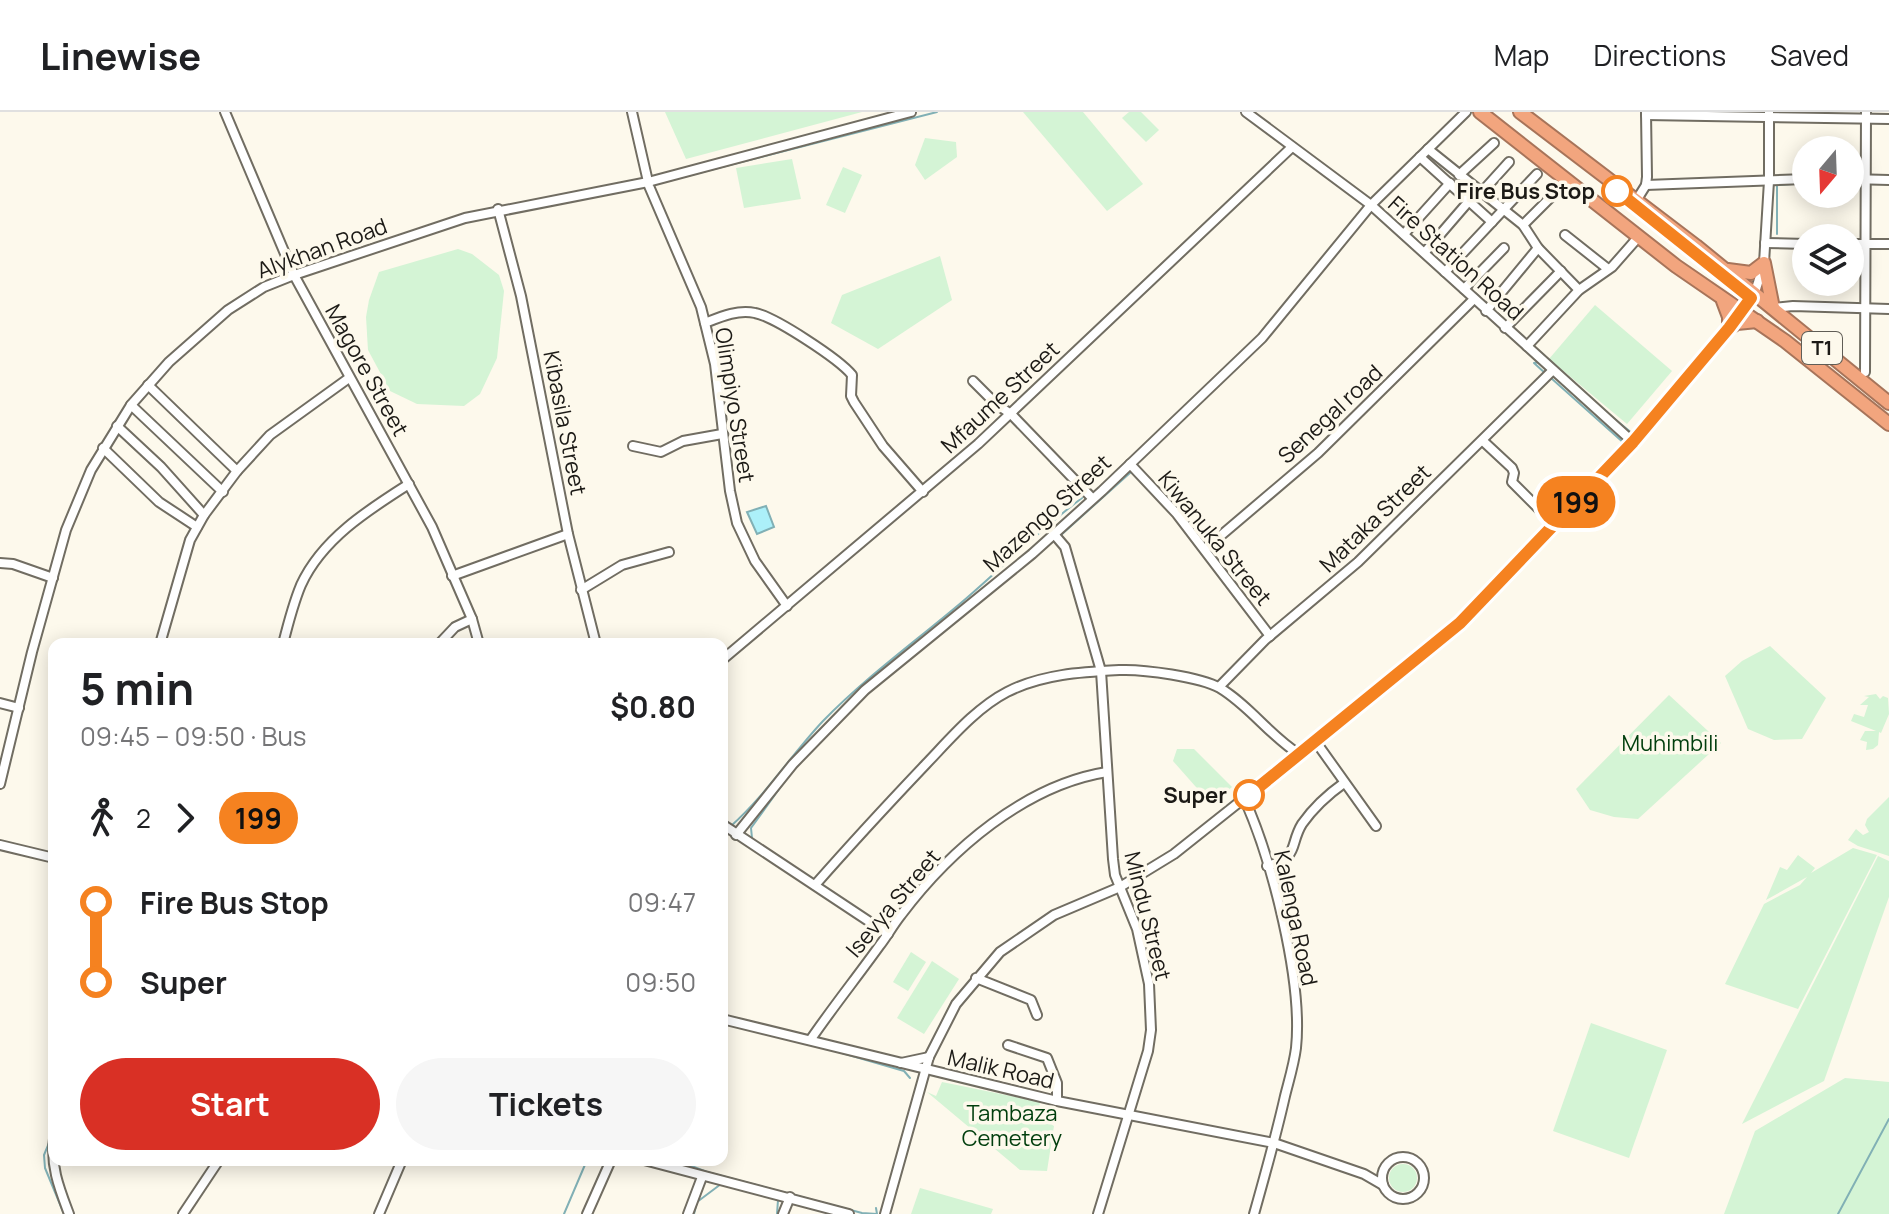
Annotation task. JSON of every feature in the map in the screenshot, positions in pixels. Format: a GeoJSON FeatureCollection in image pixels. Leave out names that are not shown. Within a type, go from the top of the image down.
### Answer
{"type":"FeatureCollection","features":[{"type":"Feature","properties":{"kind":"highway","name":"T1"},"geometry":{"type":"LineString","coordinates":[[1480,112],[1889,424]]}},
{"type":"Feature","properties":{"kind":"highway","name":"T1"},"geometry":{"type":"LineString","coordinates":[[1520,112],[1722,267],[1889,403]]}},
{"type":"Feature","properties":{"kind":"highway"},"geometry":{"type":"LineString","coordinates":[[1722,267],[1751,273],[1764,263],[1773,308]]}},
{"type":"Feature","properties":{"kind":"highway"},"geometry":{"type":"LineString","coordinates":[[1723,300],[1729,328]]}},
{"type":"Feature","properties":{"kind":"highway"},"geometry":{"type":"LineString","coordinates":[[1729,328],[1737,323],[1757,321]]}},
{"type":"Feature","properties":{"kind":"street","name":"Magore Street"},"geometry":{"type":"LineString","coordinates":[[225,112],[294,275],[432,527],[477,638]]}},
{"type":"Feature","properties":{"kind":"street","name":"Olimpiyo Street"},"geometry":{"type":"LineString","coordinates":[[632,112],[648,182],[686,268],[705,323],[715,364],[722,434],[737,523],[755,561],[787,606]]}},
{"type":"Feature","properties":{"kind":"street","name":"Alykhan Road"},"geometry":{"type":"LineString","coordinates":[[0,784],[4,754],[74,507],[103,448],[131,405],[169,362],[228,310],[264,287],[294,275],[450,222],[498,209],[648,182],[911,112]]}},
{"type":"Feature","properties":{"kind":"street","name":"Fire Station Road"},"geometry":{"type":"LineString","coordinates":[[1246,112],[1371,205],[1633,442]]}},
{"type":"Feature","properties":{"kind":"street","name":"Mazengo Street"},"geometry":{"type":"LineString","coordinates":[[736,835],[793,764],[865,690],[1032,554],[1262,338],[1371,205],[1466,112]]}},
{"type":"Feature","properties":{"kind":"street"},"geometry":{"type":"LineString","coordinates":[[1636,201],[1646,185],[1646,114],[1866,115],[1889,119]]}},
{"type":"Feature","properties":{"kind":"street"},"geometry":{"type":"LineString","coordinates":[[885,1214],[929,1057],[956,1004],[1000,952],[1054,915],[1120,887],[1174,854],[1460,623],[1633,442],[1729,328],[1754,293],[1764,263],[1769,115]]}},
{"type":"Feature","properties":{"kind":"street"},"geometry":{"type":"LineString","coordinates":[[1865,372],[1866,115]]}},
{"type":"Feature","properties":{"kind":"street"},"geometry":{"type":"LineString","coordinates":[[1459,175],[1494,143]]}},
{"type":"Feature","properties":{"kind":"street","name":"Mfaume Street"},"geometry":{"type":"LineString","coordinates":[[728,655],[1011,414],[1292,147]]}},
{"type":"Feature","properties":{"kind":"street"},"geometry":{"type":"LineString","coordinates":[[1428,149],[1523,225],[1538,248],[1579,290]]}},
{"type":"Feature","properties":{"kind":"street"},"geometry":{"type":"LineString","coordinates":[[1420,157],[1492,222]]}},
{"type":"Feature","properties":{"kind":"street"},"geometry":{"type":"LineString","coordinates":[[1481,193],[1509,162]]}},
{"type":"Feature","properties":{"kind":"street"},"geometry":{"type":"LineString","coordinates":[[1445,272],[1537,174]]}},
{"type":"Feature","properties":{"kind":"street"},"geometry":{"type":"LineString","coordinates":[[1866,179],[1889,180]]}},
{"type":"Feature","properties":{"kind":"street"},"geometry":{"type":"LineString","coordinates":[[1646,185],[1792,180]]}},
{"type":"Feature","properties":{"kind":"street"},"geometry":{"type":"LineString","coordinates":[[1404,234],[1450,183]]}},
{"type":"Feature","properties":{"kind":"street"},"geometry":{"type":"LineString","coordinates":[[1523,225],[1560,188]]}},
{"type":"Feature","properties":{"kind":"street"},"geometry":{"type":"LineString","coordinates":[[1425,252],[1469,201]]}},
{"type":"Feature","properties":{"kind":"street","name":"Kibasila Street"},"geometry":{"type":"LineString","coordinates":[[498,209],[533,350],[568,534],[594,638]]}},
{"type":"Feature","properties":{"kind":"street"},"geometry":{"type":"LineString","coordinates":[[1565,235],[1608,269]]}},
{"type":"Feature","properties":{"kind":"street"},"geometry":{"type":"LineString","coordinates":[[1527,346],[1579,290],[1608,269],[1634,242]]}},
{"type":"Feature","properties":{"kind":"street"},"geometry":{"type":"LineString","coordinates":[[1765,243],[1792,244]]}},
{"type":"Feature","properties":{"kind":"street"},"geometry":{"type":"LineString","coordinates":[[1864,244],[1889,244]]}},
{"type":"Feature","properties":{"kind":"street"},"geometry":{"type":"LineString","coordinates":[[1464,289],[1504,248]]}},
{"type":"Feature","properties":{"kind":"street"},"geometry":{"type":"LineString","coordinates":[[1486,311],[1538,248]]}},
{"type":"Feature","properties":{"kind":"street"},"geometry":{"type":"LineString","coordinates":[[1505,328],[1561,271]]}},
{"type":"Feature","properties":{"kind":"street","name":"Senegal road"},"geometry":{"type":"LineString","coordinates":[[1205,549],[1318,453],[1474,299]]}},
{"type":"Feature","properties":{"kind":"street"},"geometry":{"type":"LineString","coordinates":[[1773,308],[1889,309]]}},
{"type":"Feature","properties":{"kind":"street"},"geometry":{"type":"LineString","coordinates":[[705,323],[736,313],[755,313],[783,327],[840,364],[852,375],[851,396],[878,439],[923,492]]}},
{"type":"Feature","properties":{"kind":"street","name":"Mataka Street"},"geometry":{"type":"LineString","coordinates":[[1219,687],[1270,636],[1358,562],[1552,371]]}},
{"type":"Feature","properties":{"kind":"street"},"geometry":{"type":"LineString","coordinates":[[162,638],[190,540],[204,515],[237,471],[270,435],[349,378]]}},
{"type":"Feature","properties":{"kind":"street"},"geometry":{"type":"LineString","coordinates":[[973,381],[1011,414],[1092,498]]}},
{"type":"Feature","properties":{"kind":"street"},"geometry":{"type":"LineString","coordinates":[[148,385],[237,471]]}},
{"type":"Feature","properties":{"kind":"street"},"geometry":{"type":"LineString","coordinates":[[131,405],[223,492]]}},
{"type":"Feature","properties":{"kind":"street"},"geometry":{"type":"LineString","coordinates":[[117,426],[161,467],[204,515]]}},
{"type":"Feature","properties":{"kind":"street"},"geometry":{"type":"LineString","coordinates":[[633,446],[661,452],[683,441],[722,434]]}},
{"type":"Feature","properties":{"kind":"street"},"geometry":{"type":"LineString","coordinates":[[1483,441],[1512,468],[1512,482],[1551,521]]}},
{"type":"Feature","properties":{"kind":"street"},"geometry":{"type":"LineString","coordinates":[[103,448],[159,502],[197,527]]}},
{"type":"Feature","properties":{"kind":"street","name":"Kiwanuka Street"},"geometry":{"type":"LineString","coordinates":[[1130,464],[1177,514],[1270,636]]}},
{"type":"Feature","properties":{"kind":"street"},"geometry":{"type":"LineString","coordinates":[[285,638],[302,582],[320,555],[366,511],[409,484]]}},
{"type":"Feature","properties":{"kind":"street","name":"Mindu Street"},"geometry":{"type":"LineString","coordinates":[[1053,533],[1065,547],[1101,671],[1113,859],[1120,887],[1137,929],[1150,997],[1148,1051],[1098,1214]]}},
{"type":"Feature","properties":{"kind":"street"},"geometry":{"type":"LineString","coordinates":[[452,576],[568,534]]}},
{"type":"Feature","properties":{"kind":"street"},"geometry":{"type":"LineString","coordinates":[[581,590],[622,565],[669,552]]}},
{"type":"Feature","properties":{"kind":"street"},"geometry":{"type":"LineString","coordinates":[[0,563],[13,564],[53,578]]}},
{"type":"Feature","properties":{"kind":"street"},"geometry":{"type":"LineString","coordinates":[[445,638],[455,627],[472,619]]}},
{"type":"Feature","properties":{"kind":"street"},"geometry":{"type":"LineString","coordinates":[[815,885],[939,750],[986,706],[1007,692],[1036,680],[1132,669],[1219,687],[1299,754]]}},
{"type":"Feature","properties":{"kind":"street"},"geometry":{"type":"LineString","coordinates":[[0,703],[19,708]]}},
{"type":"Feature","properties":{"kind":"street"},"geometry":{"type":"LineString","coordinates":[[1316,742],[1376,826]]}},
{"type":"Feature","properties":{"kind":"street","name":"Isevya Street"},"geometry":{"type":"LineString","coordinates":[[811,1039],[901,915],[933,879],[999,819],[1056,784],[1107,772]]}},
{"type":"Feature","properties":{"kind":"street"},"geometry":{"type":"LineString","coordinates":[[1267,866],[1277,863],[1294,850],[1298,831],[1314,807],[1344,783]]}},
{"type":"Feature","properties":{"kind":"street","name":"Kalenga Road"},"geometry":{"type":"LineString","coordinates":[[1244,798],[1258,831],[1267,866],[1290,960],[1298,1011],[1296,1050],[1254,1214]]}},
{"type":"Feature","properties":{"kind":"street"},"geometry":{"type":"LineString","coordinates":[[728,829],[888,934]]}},
{"type":"Feature","properties":{"kind":"street"},"geometry":{"type":"LineString","coordinates":[[0,845],[48,857]]}},
{"type":"Feature","properties":{"kind":"street"},"geometry":{"type":"LineString","coordinates":[[976,978],[1031,1000],[1037,1015]]}},
{"type":"Feature","properties":{"kind":"street","name":"Malik Road"},"geometry":{"type":"LineString","coordinates":[[728,1021],[1057,1101],[1274,1143],[1364,1174],[1383,1185]]}},
{"type":"Feature","properties":{"kind":"street"},"geometry":{"type":"LineString","coordinates":[[1008,1045],[1047,1058],[1057,1083],[1057,1101]]}},
{"type":"Feature","properties":{"kind":"street"},"geometry":{"type":"LineString","coordinates":[[900,1064],[929,1057]]}},
{"type":"Feature","properties":{"kind":"street"},"geometry":{"type":"LineString","coordinates":[[1364,1174],[1385,1167],[1396,1158],[1410,1158],[1422,1170],[1423,1183],[1417,1194],[1405,1199],[1393,1197],[1383,1185],[1385,1167]]}},
{"type":"Feature","properties":{"kind":"street"},"geometry":{"type":"LineString","coordinates":[[54,1166],[69,1214]]}},
{"type":"Feature","properties":{"kind":"street"},"geometry":{"type":"LineString","coordinates":[[183,1214],[215,1166]]}},
{"type":"Feature","properties":{"kind":"street"},"geometry":{"type":"LineString","coordinates":[[379,1214],[399,1166]]}},
{"type":"Feature","properties":{"kind":"street"},"geometry":{"type":"LineString","coordinates":[[587,1214],[608,1166]]}},
{"type":"Feature","properties":{"kind":"street"},"geometry":{"type":"LineString","coordinates":[[664,1166],[849,1214]]}},
{"type":"Feature","properties":{"kind":"street"},"geometry":{"type":"LineString","coordinates":[[688,1214],[702,1177]]}},
{"type":"Feature","properties":{"kind":"street"},"geometry":{"type":"LineString","coordinates":[[783,1214],[790,1197]]}},
{"type":"Feature","properties":{"kind":"green space"},"geometry":{"type":"Polygon","coordinates":[[[665,112],[862,112],[686,159],[665,112]]]}},
{"type":"Feature","properties":{"kind":"green space"},"geometry":{"type":"Polygon","coordinates":[[[1023,112],[1083,112],[1143,184],[1107,211],[1023,112]]]}},
{"type":"Feature","properties":{"kind":"green space"},"geometry":{"type":"Polygon","coordinates":[[[1129,112],[1141,112],[1159,130],[1146,142],[1122,118],[1129,112]]]}},
{"type":"Feature","properties":{"kind":"green space"},"geometry":{"type":"Polygon","coordinates":[[[925,138],[956,142],[957,157],[925,180],[915,165],[925,138]]]}},
{"type":"Feature","properties":{"kind":"green space"},"geometry":{"type":"Polygon","coordinates":[[[792,159],[801,199],[744,208],[736,168],[792,159]]]}},
{"type":"Feature","properties":{"kind":"green space"},"geometry":{"type":"Polygon","coordinates":[[[843,167],[862,175],[845,213],[826,205],[843,167]]]}},
{"type":"Feature","properties":{"kind":"green space"},"geometry":{"type":"Polygon","coordinates":[[[458,249],[472,254],[499,275],[504,291],[497,358],[480,394],[464,406],[417,404],[390,391],[368,350],[366,317],[369,300],[379,272],[458,249]]]}},
{"type":"Feature","properties":{"kind":"green space"},"geometry":{"type":"Polygon","coordinates":[[[940,256],[952,300],[878,349],[831,323],[842,295],[940,256]]]}},
{"type":"Feature","properties":{"kind":"green space"},"geometry":{"type":"Polygon","coordinates":[[[1595,305],[1672,371],[1627,424],[1549,359],[1595,305]]]}},
{"type":"Feature","properties":{"kind":"green space"},"geometry":{"type":"Polygon","coordinates":[[[1770,646],[1826,698],[1802,739],[1774,740],[1748,729],[1725,676],[1742,661],[1770,646]]]}},
{"type":"Feature","properties":{"kind":"green space"},"geometry":{"type":"Polygon","coordinates":[[[1876,694],[1880,699],[1883,696],[1888,698],[1889,714],[1879,732],[1878,745],[1866,750],[1867,742],[1860,740],[1865,731],[1876,731],[1851,721],[1854,714],[1864,717],[1868,705],[1860,705],[1869,697],[1864,696],[1876,694]]]}},
{"type":"Feature","properties":{"kind":"green space","name":"Muhimbili"},"geometry":{"type":"Polygon","coordinates":[[[1669,695],[1721,743],[1638,819],[1614,817],[1590,810],[1576,789],[1669,695]]]}},
{"type":"Feature","properties":{"kind":"green space"},"geometry":{"type":"Polygon","coordinates":[[[1177,749],[1194,749],[1232,787],[1211,804],[1173,761],[1177,749]]]}},
{"type":"Feature","properties":{"kind":"green space"},"geometry":{"type":"Polygon","coordinates":[[[1889,797],[1889,856],[1848,840],[1856,829],[1863,835],[1869,832],[1865,825],[1867,819],[1889,797]]]}},
{"type":"Feature","properties":{"kind":"green space"},"geometry":{"type":"Polygon","coordinates":[[[1853,848],[1877,855],[1798,1009],[1725,984],[1764,904],[1800,885],[1807,877],[1766,900],[1780,867],[1787,870],[1798,855],[1815,868],[1811,873],[1853,848]]]}},
{"type":"Feature","properties":{"kind":"green space"},"geometry":{"type":"Polygon","coordinates":[[[1878,856],[1889,861],[1889,897],[1824,1081],[1742,1124],[1878,856]]]}},
{"type":"Feature","properties":{"kind":"green space"},"geometry":{"type":"Polygon","coordinates":[[[911,952],[926,962],[908,991],[893,982],[911,952]]]}},
{"type":"Feature","properties":{"kind":"green space"},"geometry":{"type":"Polygon","coordinates":[[[932,961],[959,979],[924,1034],[897,1018],[932,961]]]}},
{"type":"Feature","properties":{"kind":"green space"},"geometry":{"type":"Polygon","coordinates":[[[1591,1023],[1667,1050],[1629,1158],[1553,1131],[1591,1023]]]}},
{"type":"Feature","properties":{"kind":"green space"},"geometry":{"type":"Polygon","coordinates":[[[1845,1078],[1889,1082],[1889,1214],[1724,1214],[1755,1131],[1845,1078]]]}},
{"type":"Feature","properties":{"kind":"green space","name":"Tambaza Cemetery"},"geometry":{"type":"Polygon","coordinates":[[[942,1082],[1040,1102],[1038,1116],[1054,1126],[1047,1171],[1020,1170],[927,1092],[936,1096],[942,1082]]]}},
{"type":"Feature","properties":{"kind":"green space"},"geometry":{"type":"Polygon","coordinates":[[[1403,1164],[1413,1168],[1417,1178],[1413,1188],[1403,1192],[1393,1188],[1389,1178],[1393,1168],[1403,1164]]]}},
{"type":"Feature","properties":{"kind":"green space"},"geometry":{"type":"Polygon","coordinates":[[[920,1188],[993,1209],[991,1214],[911,1214],[920,1188]]]}},
{"type":"Feature","properties":{"kind":"water"},"geometry":{"type":"Polygon","coordinates":[[[766,506],[774,527],[757,534],[747,512],[766,506]]]}},
{"type":"Feature","properties":{"kind":"waterway"},"geometry":{"type":"LineString","coordinates":[[652,185],[937,112]]}},
{"type":"Feature","properties":{"kind":"waterway"},"geometry":{"type":"LineString","coordinates":[[1777,234],[1777,185],[1792,184]]}},
{"type":"Feature","properties":{"kind":"waterway"},"geometry":{"type":"LineString","coordinates":[[546,206],[645,187]]}},
{"type":"Feature","properties":{"kind":"waterway"},"geometry":{"type":"LineString","coordinates":[[526,299],[575,548]]}},
{"type":"Feature","properties":{"kind":"waterway"},"geometry":{"type":"LineString","coordinates":[[1540,362],[1534,363],[1546,374]]}},
{"type":"Feature","properties":{"kind":"waterway"},"geometry":{"type":"LineString","coordinates":[[1551,378],[1625,444]]}},
{"type":"Feature","properties":{"kind":"waterway"},"geometry":{"type":"LineString","coordinates":[[1600,407],[1633,434]]}},
{"type":"Feature","properties":{"kind":"waterway"},"geometry":{"type":"LineString","coordinates":[[1051,463],[1061,471]]}},
{"type":"Feature","properties":{"kind":"waterway"},"geometry":{"type":"LineString","coordinates":[[1061,535],[1131,472]]}},
{"type":"Feature","properties":{"kind":"waterway"},"geometry":{"type":"LineString","coordinates":[[728,823],[731,826],[756,801],[839,705],[1082,498],[1079,490]]}},
{"type":"Feature","properties":{"kind":"waterway"},"geometry":{"type":"LineString","coordinates":[[1042,550],[1056,539]]}},
{"type":"Feature","properties":{"kind":"waterway"},"geometry":{"type":"LineString","coordinates":[[975,606],[1004,582]]}},
{"type":"Feature","properties":{"kind":"waterway"},"geometry":{"type":"LineString","coordinates":[[752,838],[751,828],[792,771]]}},
{"type":"Feature","properties":{"kind":"waterway"},"geometry":{"type":"LineString","coordinates":[[835,1051],[904,1071],[910,1078]]}},
{"type":"Feature","properties":{"kind":"waterway"},"geometry":{"type":"LineString","coordinates":[[1838,1214],[1889,1119]]}},
{"type":"Feature","properties":{"kind":"waterway"},"geometry":{"type":"LineString","coordinates":[[48,1145],[44,1155],[45,1168],[64,1214]]}},
{"type":"Feature","properties":{"kind":"waterway"},"geometry":{"type":"LineString","coordinates":[[564,1214],[584,1166]]}},
{"type":"Feature","properties":{"kind":"waterway"},"geometry":{"type":"LineString","coordinates":[[692,1166],[862,1213],[877,1214],[876,1208]]}},
{"type":"Feature","properties":{"kind":"waterway"},"geometry":{"type":"LineString","coordinates":[[694,1214],[697,1202],[721,1184]]}},
{"type":"Feature","properties":{"kind":"waterway"},"geometry":{"type":"LineString","coordinates":[[765,1196],[778,1200],[777,1214]]}},
{"type":"Feature","properties":{"kind":"bus line","name":"199"},"geometry":{"type":"LineString","coordinates":[[1249,795],[1460,623],[1633,442],[1751,298],[1617,191]]}},
{"type":"Feature","properties":{"kind":"place","name":"Fire Bus Stop"},"geometry":{"type":"Point","coordinates":[1617,191]}},
{"type":"Feature","properties":{"kind":"place","name":"Super"},"geometry":{"type":"Point","coordinates":[1249,795]}}]}
